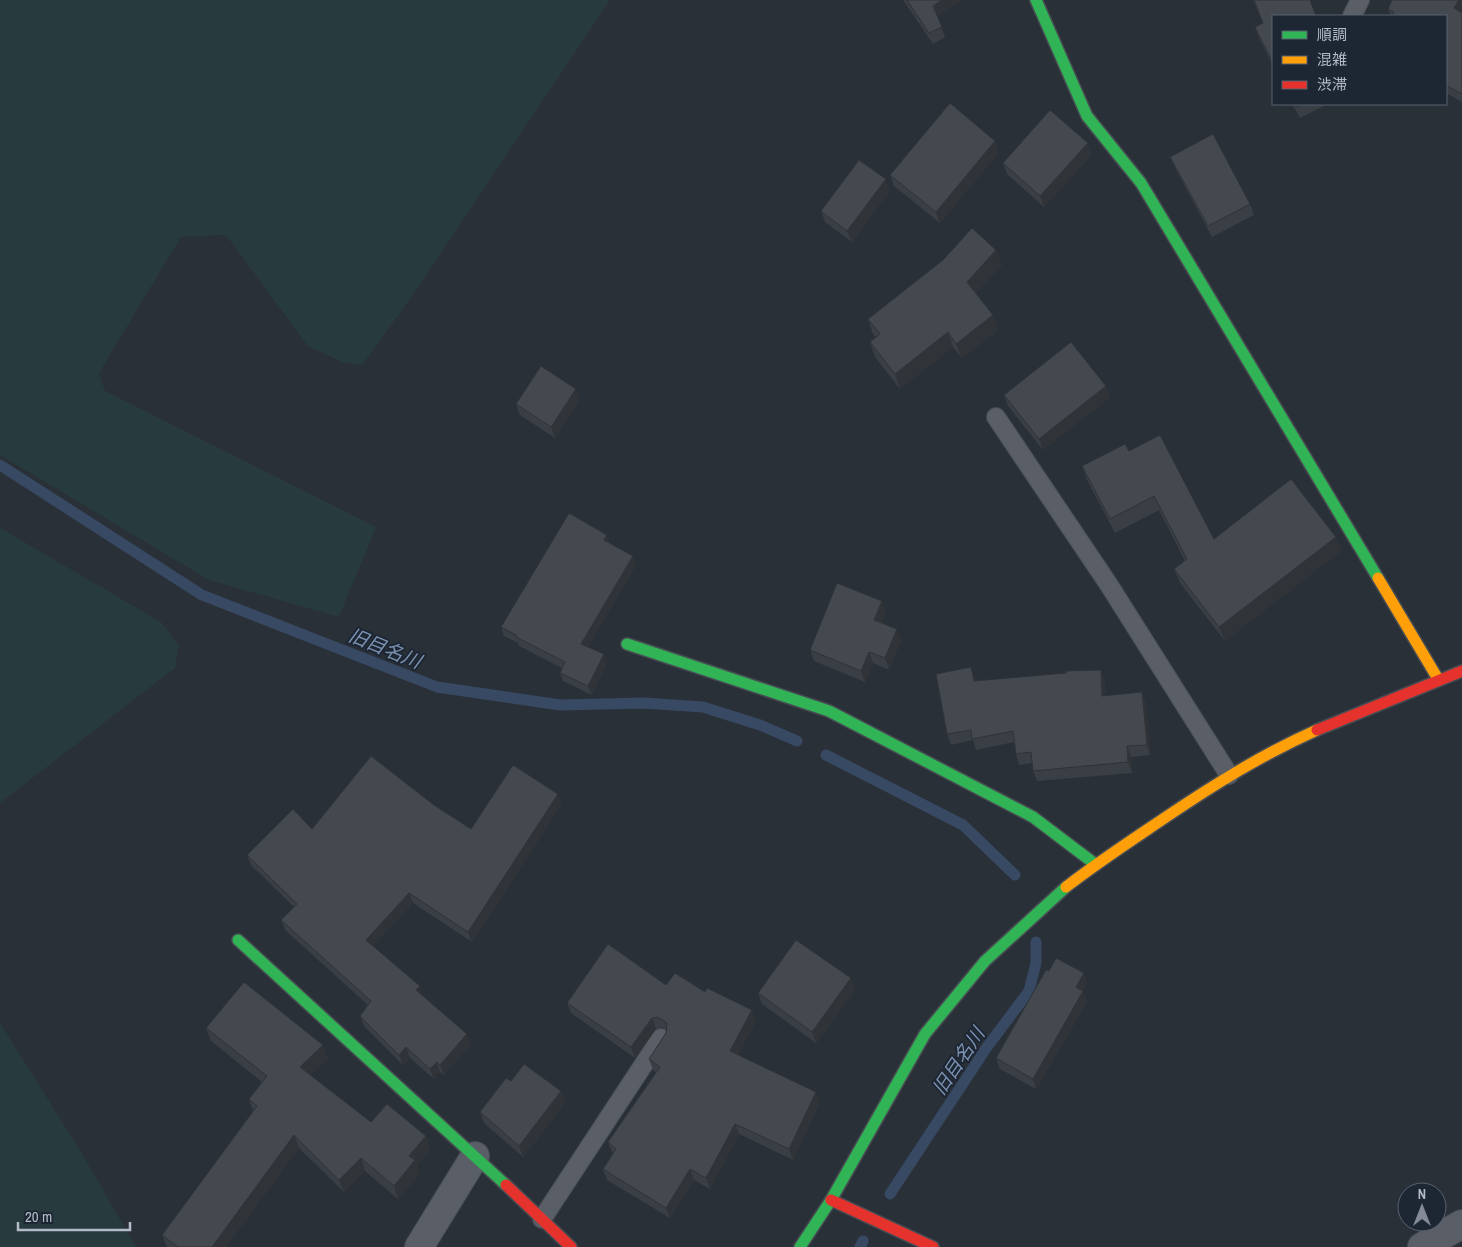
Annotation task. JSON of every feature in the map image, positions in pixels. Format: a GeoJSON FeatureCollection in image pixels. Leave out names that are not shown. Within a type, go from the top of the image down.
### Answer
{"type":"FeatureCollection","features":[{"type":"Feature","properties":{"kind":"street"},"geometry":{"type":"LineString","coordinates":[[1036,0],[1087,116],[1141,183],[1438,679]]}},
{"type":"Feature","properties":{"kind":"street"},"geometry":{"type":"LineString","coordinates":[[627,644],[829,711],[1033,817],[1095,864]]}},
{"type":"Feature","properties":{"kind":"street"},"geometry":{"type":"LineString","coordinates":[[800,1247],[831,1200],[925,1034],[984,961],[1048,901],[1095,864],[1229,775],[1272,750],[1349,714],[1462,671]]}},
{"type":"Feature","properties":{"kind":"street"},"geometry":{"type":"LineString","coordinates":[[238,940],[475,1156],[571,1247]]}},
{"type":"Feature","properties":{"kind":"street"},"geometry":{"type":"LineString","coordinates":[[418,1247],[475,1156]]}},
{"type":"Feature","properties":{"kind":"street"},"geometry":{"type":"LineString","coordinates":[[831,1200],[933,1247]]}},
{"type":"Feature","properties":{"kind":"street"},"geometry":{"type":"LineString","coordinates":[[1422,1247],[1462,1224]]}},
{"type":"Feature","properties":{"kind":"lane"},"geometry":{"type":"LineString","coordinates":[[1352,15],[1360,0]]}},
{"type":"Feature","properties":{"kind":"lane"},"geometry":{"type":"LineString","coordinates":[[996,416],[1109,585],[1229,775]]}},
{"type":"Feature","properties":{"kind":"lane"},"geometry":{"type":"LineString","coordinates":[[542,1219],[661,1038]]}},
{"type":"Feature","properties":{"kind":"green space"},"geometry":{"type":"Polygon","coordinates":[[[0,0],[610,0],[415,292],[362,365],[342,362],[308,346],[226,235],[181,237],[99,373],[105,391],[376,527],[339,617],[209,580],[0,455],[0,0]]]}},
{"type":"Feature","properties":{"kind":"green space"},"geometry":{"type":"Polygon","coordinates":[[[0,528],[161,622],[179,646],[175,668],[0,803],[0,528]]]}},
{"type":"Feature","properties":{"kind":"green space"},"geometry":{"type":"Polygon","coordinates":[[[0,1023],[81,1152],[136,1247],[0,1247],[0,1023]]]}},
{"type":"Feature","properties":{"kind":"building"},"geometry":{"type":"Polygon","coordinates":[[[907,0],[942,0],[933,6],[942,27],[929,33],[907,0]]]}},
{"type":"Feature","properties":{"kind":"building"},"geometry":{"type":"Polygon","coordinates":[[[1254,0],[1310,0],[1316,15],[1272,15],[1272,61],[1255,27],[1263,23],[1254,0]]]}},
{"type":"Feature","properties":{"kind":"building"},"geometry":{"type":"Polygon","coordinates":[[[1392,0],[1459,0],[1454,8],[1462,13],[1462,94],[1447,86],[1447,15],[1392,15],[1394,12],[1388,9],[1392,0]]]}},
{"type":"Feature","properties":{"kind":"building"},"geometry":{"type":"Polygon","coordinates":[[[950,103],[995,141],[936,212],[890,175],[950,103]]]}},
{"type":"Feature","properties":{"kind":"building"},"geometry":{"type":"Polygon","coordinates":[[[1050,110],[1088,143],[1040,196],[1003,163],[1050,110]]]}},
{"type":"Feature","properties":{"kind":"building"},"geometry":{"type":"Polygon","coordinates":[[[1213,134],[1250,204],[1208,226],[1170,157],[1213,134]]]}},
{"type":"Feature","properties":{"kind":"building"},"geometry":{"type":"Polygon","coordinates":[[[859,160],[886,179],[847,231],[821,211],[859,160]]]}},
{"type":"Feature","properties":{"kind":"building"},"geometry":{"type":"Polygon","coordinates":[[[972,228],[996,250],[967,282],[993,315],[956,344],[948,332],[895,374],[870,342],[880,334],[868,319],[943,260],[972,228]]]}},
{"type":"Feature","properties":{"kind":"building"},"geometry":{"type":"Polygon","coordinates":[[[1071,342],[1106,386],[1039,439],[1004,395],[1071,342]]]}},
{"type":"Feature","properties":{"kind":"building"},"geometry":{"type":"Polygon","coordinates":[[[541,366],[576,389],[551,427],[516,404],[541,366]]]}},
{"type":"Feature","properties":{"kind":"building"},"geometry":{"type":"Polygon","coordinates":[[[1160,435],[1214,539],[1291,479],[1336,537],[1219,627],[1174,569],[1187,559],[1154,496],[1110,519],[1082,466],[1125,444],[1129,451],[1160,435]]]}},
{"type":"Feature","properties":{"kind":"building"},"geometry":{"type":"Polygon","coordinates":[[[569,513],[607,535],[604,540],[633,556],[581,644],[604,654],[588,686],[560,673],[565,662],[516,637],[516,635],[501,627],[569,513]]]}},
{"type":"Feature","properties":{"kind":"building"},"geometry":{"type":"Polygon","coordinates":[[[837,583],[882,601],[874,620],[897,629],[885,658],[869,652],[861,671],[810,650],[837,583]]]}},
{"type":"Feature","properties":{"kind":"building"},"geometry":{"type":"Polygon","coordinates":[[[971,667],[974,681],[1066,673],[1066,671],[1101,670],[1102,696],[1142,692],[1147,745],[1127,746],[1128,762],[1033,771],[1031,752],[1016,754],[1013,731],[972,739],[971,730],[947,734],[936,674],[971,667]]]}},
{"type":"Feature","properties":{"kind":"building"},"geometry":{"type":"Polygon","coordinates":[[[371,756],[434,805],[471,829],[513,765],[558,794],[468,932],[409,893],[366,940],[420,986],[416,990],[467,1034],[440,1065],[437,1062],[430,1069],[406,1047],[399,1055],[360,1016],[371,1001],[281,920],[297,904],[247,855],[293,809],[312,829],[371,756]]]}},
{"type":"Feature","properties":{"kind":"building"},"geometry":{"type":"Polygon","coordinates":[[[796,940],[851,978],[812,1032],[758,993],[796,940]]]}},
{"type":"Feature","properties":{"kind":"building"},"geometry":{"type":"Polygon","coordinates":[[[608,944],[666,985],[675,973],[705,992],[707,988],[752,1010],[730,1051],[816,1092],[789,1149],[735,1124],[706,1178],[690,1169],[666,1208],[603,1169],[616,1149],[608,1142],[660,1067],[649,1059],[666,1033],[667,1023],[658,1017],[652,1018],[631,1047],[567,1003],[608,944]]]}},
{"type":"Feature","properties":{"kind":"building"},"geometry":{"type":"Polygon","coordinates":[[[1056,958],[1084,973],[1076,987],[1083,991],[1033,1079],[996,1058],[1046,970],[1049,971],[1056,958]]]}},
{"type":"Feature","properties":{"kind":"building"},"geometry":{"type":"Polygon","coordinates":[[[244,982],[323,1045],[300,1067],[371,1122],[387,1104],[426,1136],[409,1156],[415,1160],[394,1186],[361,1158],[339,1180],[294,1135],[212,1247],[178,1247],[162,1235],[257,1106],[249,1099],[267,1076],[206,1028],[244,982]]]}},
{"type":"Feature","properties":{"kind":"building"},"geometry":{"type":"Polygon","coordinates":[[[524,1064],[561,1091],[519,1146],[480,1112],[506,1078],[511,1081],[524,1064]]]}},
{"type":"Feature","properties":{"kind":"waterway","name":"旧目名川"},"geometry":{"type":"LineString","coordinates":[[0,465],[202,595],[437,687],[560,705],[644,703],[703,707],[760,725],[797,741]]}},
{"type":"Feature","properties":{"kind":"waterway","name":"旧目名川"},"geometry":{"type":"LineString","coordinates":[[826,755],[963,825],[1015,875]]}},
{"type":"Feature","properties":{"kind":"waterway","name":"旧目名川"},"geometry":{"type":"LineString","coordinates":[[890,1194],[987,1047],[1029,991],[1036,963],[1036,942]]}},
{"type":"Feature","properties":{"kind":"waterway","name":"旧目名川"},"geometry":{"type":"LineString","coordinates":[[860,1247],[863,1241]]}},
{"type":"Feature","properties":{"kind":"traffic: fast"},"geometry":{"type":"LineString","coordinates":[[1036,0],[1087,116],[1141,183],[1378,578]]}},
{"type":"Feature","properties":{"kind":"traffic: fast"},"geometry":{"type":"LineString","coordinates":[[627,644],[829,711],[1033,817],[1095,864]]}},
{"type":"Feature","properties":{"kind":"traffic: fast"},"geometry":{"type":"LineString","coordinates":[[800,1247],[831,1200],[925,1034],[985,961],[1066,887]]}},
{"type":"Feature","properties":{"kind":"traffic: fast"},"geometry":{"type":"LineString","coordinates":[[238,940],[506,1185]]}},
{"type":"Feature","properties":{"kind":"traffic: slow"},"geometry":{"type":"LineString","coordinates":[[1378,578],[1438,679]]}},
{"type":"Feature","properties":{"kind":"traffic: slow"},"geometry":{"type":"LineString","coordinates":[[1066,887],[1115,851],[1221,781],[1258,759],[1317,730]]}},
{"type":"Feature","properties":{"kind":"traffic: jam"},"geometry":{"type":"LineString","coordinates":[[1317,730],[1462,671]]}},
{"type":"Feature","properties":{"kind":"traffic: jam"},"geometry":{"type":"LineString","coordinates":[[506,1185],[571,1247]]}},
{"type":"Feature","properties":{"kind":"traffic: jam"},"geometry":{"type":"LineString","coordinates":[[831,1200],[933,1247]]}}]}
